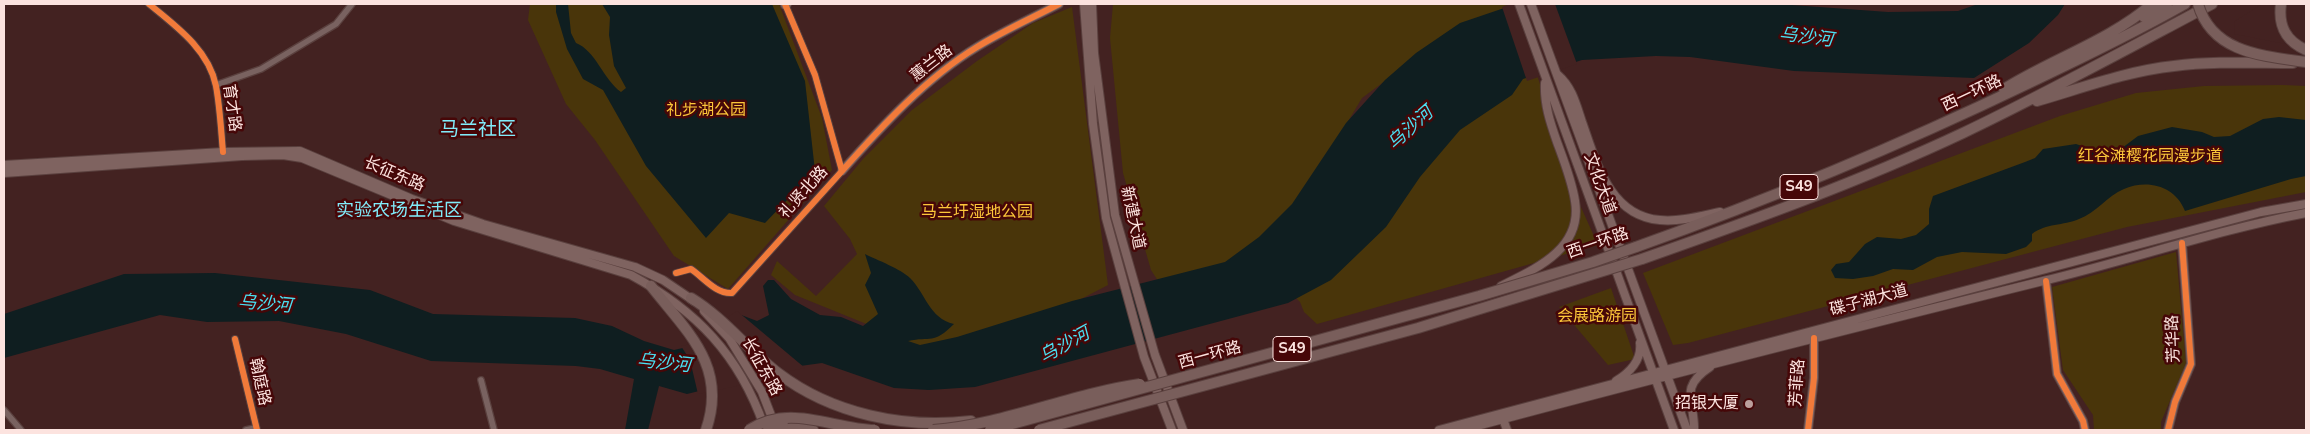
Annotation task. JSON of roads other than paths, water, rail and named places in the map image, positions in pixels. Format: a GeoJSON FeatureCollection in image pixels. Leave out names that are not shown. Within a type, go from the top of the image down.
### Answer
{"type":"FeatureCollection","features":[{"type":"Feature","properties":{"kind":"highway"},"geometry":{"type":"LineString","coordinates":[[2105,36],[2152,4]]}},
{"type":"Feature","properties":{"kind":"highway"},"geometry":{"type":"LineString","coordinates":[[1957,118],[2030,73],[2167,4]]}},
{"type":"Feature","properties":{"kind":"highway","name":"西一环路"},"geometry":{"type":"LineString","coordinates":[[990,430],[1183,379],[1479,296],[1593,262],[1743,209],[1888,150],[2092,53],[2186,4]]}},
{"type":"Feature","properties":{"kind":"highway"},"geometry":{"type":"LineString","coordinates":[[2198,4],[2208,26],[2229,45],[2259,56],[2306,63]]}},
{"type":"Feature","properties":{"kind":"highway","name":"西一环路"},"geometry":{"type":"LineString","coordinates":[[1039,430],[1418,328],[1596,274],[1747,221],[1962,134],[2101,64],[2212,4]]}},
{"type":"Feature","properties":{"kind":"highway"},"geometry":{"type":"LineString","coordinates":[[2280,4],[2279,16],[2284,32],[2295,45],[2306,50]]}},
{"type":"Feature","properties":{"kind":"highway"},"geometry":{"type":"LineString","coordinates":[[2013,108],[2146,70],[2212,63],[2306,63]]}},
{"type":"Feature","properties":{"kind":"highway"},"geometry":{"type":"LineString","coordinates":[[651,286],[692,336],[706,358],[711,387],[710,416],[706,430]]}},
{"type":"Feature","properties":{"kind":"highway"},"geometry":{"type":"LineString","coordinates":[[691,298],[710,310],[778,373],[812,395],[841,407],[867,416],[912,422],[962,422],[994,419]]}},
{"type":"Feature","properties":{"kind":"highway"},"geometry":{"type":"LineString","coordinates":[[933,430],[966,428],[1108,389],[1183,379]]}},
{"type":"Feature","properties":{"kind":"highway"},"geometry":{"type":"LineString","coordinates":[[749,430],[759,423],[787,417],[808,418],[875,430]]}},
{"type":"Feature","properties":{"kind":"highway"},"geometry":{"type":"LineString","coordinates":[[1049,430],[1072,421]]}},
{"type":"Feature","properties":{"kind":"highway"},"geometry":{"type":"LineString","coordinates":[[766,430],[783,425],[813,430]]}},
{"type":"Feature","properties":{"kind":"main road","name":"蕙兰路"},"geometry":{"type":"LineString","coordinates":[[842,171],[884,124],[923,88],[977,47],[1059,4]]}},
{"type":"Feature","properties":{"kind":"main road","name":"新建大道"},"geometry":{"type":"LineString","coordinates":[[1084,4],[1093,124],[1106,218],[1144,356],[1172,430]]}},
{"type":"Feature","properties":{"kind":"main road","name":"新建大道"},"geometry":{"type":"LineString","coordinates":[[1092,4],[1094,53],[1115,215],[1155,355],[1183,430]]}},
{"type":"Feature","properties":{"kind":"main road","name":"文化大道"},"geometry":{"type":"LineString","coordinates":[[1519,4],[1674,430]]}},
{"type":"Feature","properties":{"kind":"main road","name":"文化大道"},"geometry":{"type":"LineString","coordinates":[[1531,4],[1687,430]]}},
{"type":"Feature","properties":{"kind":"main road"},"geometry":{"type":"LineString","coordinates":[[1556,74],[1567,82],[1574,97],[1598,167],[1609,189],[1634,212],[1659,220],[1672,220],[1743,209]]}},
{"type":"Feature","properties":{"kind":"main road"},"geometry":{"type":"LineString","coordinates":[[1479,296],[1535,270],[1556,255],[1568,238],[1574,222],[1576,204],[1572,184],[1547,113],[1544,94],[1546,78]]}},
{"type":"Feature","properties":{"kind":"main road","name":"长征东路"},"geometry":{"type":"LineString","coordinates":[[4,165],[223,152],[300,151],[412,199],[483,224],[635,267],[664,280],[691,298],[729,338],[762,392],[776,430]]}},
{"type":"Feature","properties":{"kind":"main road","name":"长征东路"},"geometry":{"type":"LineString","coordinates":[[4,173],[242,156],[283,155],[302,158],[409,204],[454,221],[631,275],[651,286],[676,303],[720,344],[753,395],[766,430]]}},
{"type":"Feature","properties":{"kind":"main road","name":"碟子湖大道"},"geometry":{"type":"LineString","coordinates":[[1462,430],[1654,376],[2261,212],[2306,204]]}},
{"type":"Feature","properties":{"kind":"main road","name":"碟子湖大道"},"geometry":{"type":"LineString","coordinates":[[1665,373],[1715,363],[2046,281],[2182,243],[2306,213]]}},
{"type":"Feature","properties":{"kind":"main road","name":"芳华路"},"geometry":{"type":"LineString","coordinates":[[2168,430],[2175,402],[2191,364],[2182,243]]}},
{"type":"Feature","properties":{"kind":"main road"},"geometry":{"type":"LineString","coordinates":[[2046,281],[2057,374],[2083,421],[2085,430]]}},
{"type":"Feature","properties":{"kind":"main road"},"geometry":{"type":"LineString","coordinates":[[1605,386],[1623,376],[1637,360],[1641,348],[1639,333]]}},
{"type":"Feature","properties":{"kind":"main road","name":"芳菲路"},"geometry":{"type":"LineString","coordinates":[[1808,430],[1814,378],[1814,338]]}},
{"type":"Feature","properties":{"kind":"main road"},"geometry":{"type":"LineString","coordinates":[[1694,430],[1694,420],[1689,400],[1691,384],[1715,363]]}},
{"type":"Feature","properties":{"kind":"main road","name":"碟子湖大道"},"geometry":{"type":"LineString","coordinates":[[1439,430],[1605,386],[1654,376]]}},
{"type":"Feature","properties":{"kind":"main road"},"geometry":{"type":"LineString","coordinates":[[1503,419],[1508,430]]}},
{"type":"Feature","properties":{"kind":"street","name":"育才路"},"geometry":{"type":"LineString","coordinates":[[150,4],[187,36],[203,56],[216,85],[223,152]]}},
{"type":"Feature","properties":{"kind":"street"},"geometry":{"type":"LineString","coordinates":[[216,85],[261,69],[336,24],[352,4]]}},
{"type":"Feature","properties":{"kind":"street","name":"礼贤北路"},"geometry":{"type":"LineString","coordinates":[[676,273],[691,269],[719,292],[732,293],[842,171],[815,75],[786,4]]}},
{"type":"Feature","properties":{"kind":"street","name":"翰庭路"},"geometry":{"type":"LineString","coordinates":[[235,339],[256,429]]}},
{"type":"Feature","properties":{"kind":"street"},"geometry":{"type":"LineString","coordinates":[[481,380],[494,430]]}},
{"type":"Feature","properties":{"kind":"street"},"geometry":{"type":"LineString","coordinates":[[4,410],[21,430]]}},
{"type":"Feature","properties":{"kind":"street"},"geometry":{"type":"LineString","coordinates":[[246,430],[256,429]]}},
{"type":"Feature","properties":{"kind":"water","name":"礼步湖公园"},"geometry":{"type":"Polygon","coordinates":[[[556,4],[568,4],[571,33],[576,43],[589,52],[609,80],[621,92],[626,88],[614,66],[609,35],[610,17],[602,4],[772,4],[805,81],[815,171],[765,223],[729,213],[706,238],[646,166],[603,90],[583,79],[567,49],[556,12],[556,4]]]}},
{"type":"Feature","properties":{"kind":"water","name":"乌沙河"},"geometry":{"type":"Polygon","coordinates":[[[1516,4],[1778,4],[1888,12],[1958,11],[1978,4],[2065,4],[2058,15],[2029,43],[1974,78],[1794,71],[1690,57],[1656,56],[1582,60],[1523,79],[1512,95],[1460,130],[1420,177],[1386,227],[1331,280],[1288,303],[975,387],[929,390],[894,388],[822,363],[800,366],[687,394],[659,386],[648,430],[625,430],[634,379],[600,369],[576,366],[431,361],[346,334],[279,321],[207,322],[160,315],[4,358],[4,314],[124,274],[215,273],[370,290],[433,314],[575,318],[612,326],[644,341],[674,350],[687,347],[736,313],[757,321],[769,315],[763,286],[768,280],[774,280],[791,299],[820,315],[841,317],[863,326],[878,314],[865,285],[871,273],[865,254],[895,268],[910,278],[933,311],[939,317],[954,324],[947,331],[936,337],[908,341],[920,345],[957,337],[1072,301],[1225,262],[1259,237],[1292,204],[1346,123],[1385,80],[1416,53],[1460,23],[1516,4]]]}},
{"type":"Feature","properties":{"kind":"water"},"geometry":{"type":"Polygon","coordinates":[[[2279,117],[2306,120],[2306,176],[2185,211],[2180,202],[2168,190],[2151,185],[2133,186],[2118,192],[2085,216],[2037,230],[2032,234],[2032,241],[2026,247],[2006,254],[1962,252],[1937,257],[1913,270],[1893,269],[1873,276],[1853,279],[1835,278],[1831,270],[1836,264],[1849,262],[1865,244],[1877,237],[1901,239],[1916,235],[1929,224],[1929,209],[1933,196],[2035,158],[2043,149],[2076,144],[2103,153],[2114,154],[2138,136],[2172,127],[2202,132],[2214,137],[2230,136],[2263,119],[2279,117]]]}},
{"type":"Feature","properties":{"kind":"place","name":"招银大厦"},"geometry":{"type":"Point","coordinates":[1749,404]}},
{"type":"Feature","properties":{"kind":"district","name":"马兰社区"},"geometry":{"type":"Point","coordinates":[478,130]}},
{"type":"Feature","properties":{"kind":"district","name":"实验农场生活区"},"geometry":{"type":"Point","coordinates":[399,212]}},
{"type":"Feature","properties":{"kind":"park label","name":"红谷滩樱花园漫步道"},"geometry":{"type":"Point","coordinates":[2150,157]}},
{"type":"Feature","properties":{"kind":"park label","name":"马兰圩湿地公园"},"geometry":{"type":"Point","coordinates":[977,213]}},
{"type":"Feature","properties":{"kind":"park label","name":"会展路游园"},"geometry":{"type":"Point","coordinates":[1597,317]}}]}
